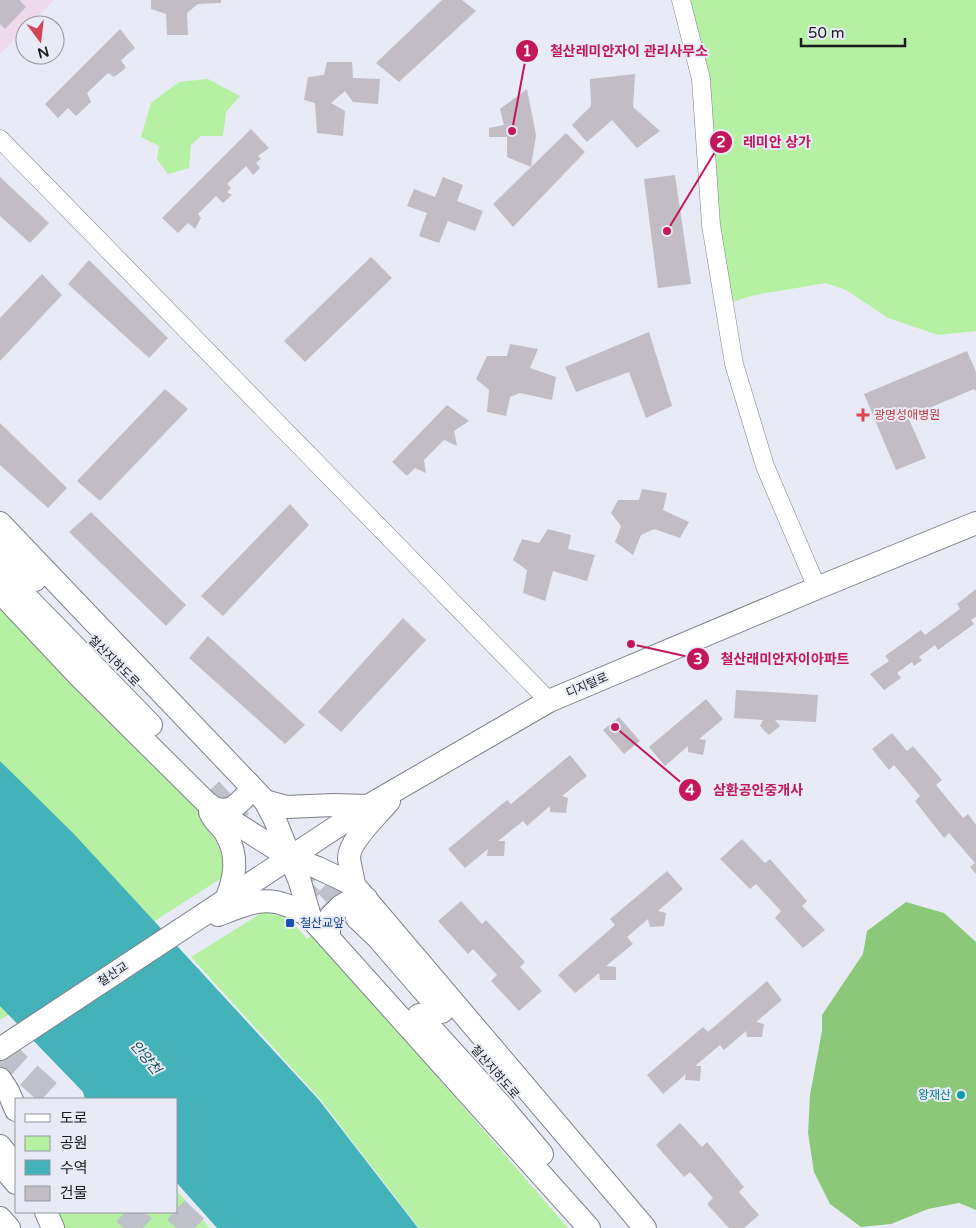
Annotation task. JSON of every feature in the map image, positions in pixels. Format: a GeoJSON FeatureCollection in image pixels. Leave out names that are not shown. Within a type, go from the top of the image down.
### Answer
{"type":"FeatureCollection","features":[{"type":"Feature","properties":{"kind":"main road"},"geometry":{"type":"LineString","coordinates":[[0,523],[265,801],[275,820],[300,882],[310,917]]}},
{"type":"Feature","properties":{"kind":"main road","name":"디지털로"},"geometry":{"type":"LineString","coordinates":[[230,904],[289,857],[368,806],[549,701],[976,523]]}},
{"type":"Feature","properties":{"kind":"main road","name":"철산지하도로"},"geometry":{"type":"LineString","coordinates":[[0,548],[46,592],[215,794]]}},
{"type":"Feature","properties":{"kind":"main road","name":"철산지하도로"},"geometry":{"type":"LineString","coordinates":[[0,570],[215,794]]}},
{"type":"Feature","properties":{"kind":"main road"},"geometry":{"type":"LineString","coordinates":[[0,592],[80,677],[289,857],[318,868],[350,914],[589,1228]]}},
{"type":"Feature","properties":{"kind":"main road"},"geometry":{"type":"LineString","coordinates":[[215,794],[226,810],[234,807],[243,799],[249,792],[249,784]]}},
{"type":"Feature","properties":{"kind":"main road"},"geometry":{"type":"LineString","coordinates":[[399,788],[382,811],[358,836],[352,846],[349,856],[350,914],[645,1228]]}},
{"type":"Feature","properties":{"kind":"main road"},"geometry":{"type":"LineString","coordinates":[[215,794],[212,816],[226,833],[234,858],[230,904],[273,901],[301,911],[310,917],[350,914]]}},
{"type":"Feature","properties":{"kind":"main road"},"geometry":{"type":"LineString","coordinates":[[265,801],[287,807],[368,806]]}},
{"type":"Feature","properties":{"kind":"main road","name":"철산교"},"geometry":{"type":"LineString","coordinates":[[0,1048],[184,927],[230,904]]}},
{"type":"Feature","properties":{"kind":"main road","name":"철산지하도로"},"geometry":{"type":"LineString","coordinates":[[350,914],[506,1111],[605,1228]]}},
{"type":"Feature","properties":{"kind":"main road","name":"철산지하도로"},"geometry":{"type":"LineString","coordinates":[[350,914],[377,937],[629,1228]]}},
{"type":"Feature","properties":{"kind":"main road"},"geometry":{"type":"LineString","coordinates":[[0,1079],[8,1091],[15,1108]]}},
{"type":"Feature","properties":{"kind":"main road"},"geometry":{"type":"LineString","coordinates":[[0,1146],[15,1165]]}},
{"type":"Feature","properties":{"kind":"main road"},"geometry":{"type":"LineString","coordinates":[[0,1164],[15,1183]]}},
{"type":"Feature","properties":{"kind":"main road"},"geometry":{"type":"LineString","coordinates":[[46,1213],[53,1228]]}},
{"type":"Feature","properties":{"kind":"main road"},"geometry":{"type":"LineString","coordinates":[[0,1218],[9,1228]]}},
{"type":"Feature","properties":{"kind":"street"},"geometry":{"type":"LineString","coordinates":[[681,0],[701,79],[711,225],[734,364],[765,466],[817,588]]}},
{"type":"Feature","properties":{"kind":"street"},"geometry":{"type":"LineString","coordinates":[[0,139],[549,701]]}},
{"type":"Feature","properties":{"kind":"shaded area"},"geometry":{"type":"Polygon","coordinates":[[[0,0],[54,0],[39,15],[15,15],[15,39],[0,54],[0,0]]]}},
{"type":"Feature","properties":{"kind":"green space"},"geometry":{"type":"Polygon","coordinates":[[[681,0],[976,0],[976,331],[938,335],[888,318],[846,290],[826,283],[755,295],[725,304],[701,79],[681,0]]]}},
{"type":"Feature","properties":{"kind":"green space"},"geometry":{"type":"Polygon","coordinates":[[[208,79],[240,96],[226,112],[223,136],[201,136],[191,145],[189,168],[168,174],[157,159],[159,146],[141,137],[151,103],[179,82],[208,79]]]}},
{"type":"Feature","properties":{"kind":"green space"},"geometry":{"type":"Polygon","coordinates":[[[0,595],[209,819],[228,874],[0,1020],[0,595]]]}},
{"type":"Feature","properties":{"kind":"green space"},"geometry":{"type":"Polygon","coordinates":[[[906,902],[944,913],[976,942],[976,1210],[959,1203],[928,1209],[891,1224],[861,1227],[830,1204],[814,1172],[808,1133],[810,1095],[822,1031],[822,1015],[863,954],[867,931],[906,902]]]}},
{"type":"Feature","properties":{"kind":"green space"},"geometry":{"type":"Polygon","coordinates":[[[263,912],[289,918],[307,939],[314,934],[568,1228],[419,1228],[320,1099],[191,957],[263,912]]]}},
{"type":"Feature","properties":{"kind":"green space"},"geometry":{"type":"Polygon","coordinates":[[[178,1192],[210,1228],[64,1228],[58,1213],[178,1213],[178,1192]]]}},
{"type":"Feature","properties":{"kind":"water","name":"안양천"},"geometry":{"type":"Polygon","coordinates":[[[0,761],[74,834],[319,1100],[418,1228],[217,1228],[178,1184],[178,1098],[85,1098],[83,1092],[0,1006],[0,761]]]}},
{"type":"Feature","properties":{"kind":"building"},"geometry":{"type":"Polygon","coordinates":[[[0,0],[21,0],[26,7],[18,15],[15,15],[15,19],[5,29],[0,24],[0,0]]]}},
{"type":"Feature","properties":{"kind":"building"},"geometry":{"type":"Polygon","coordinates":[[[151,0],[221,0],[221,3],[198,4],[187,13],[188,35],[167,35],[166,14],[151,9],[151,0]]]}},
{"type":"Feature","properties":{"kind":"building"},"geometry":{"type":"Polygon","coordinates":[[[442,0],[462,0],[476,11],[399,82],[376,63],[442,0]]]}},
{"type":"Feature","properties":{"kind":"building"},"geometry":{"type":"Polygon","coordinates":[[[120,29],[135,48],[121,60],[126,68],[114,77],[108,73],[87,93],[91,102],[76,116],[68,108],[58,118],[45,104],[120,29]]]}},
{"type":"Feature","properties":{"kind":"building"},"geometry":{"type":"Polygon","coordinates":[[[327,62],[352,62],[353,78],[380,79],[378,104],[353,102],[345,91],[331,103],[345,111],[343,136],[317,133],[315,103],[304,100],[308,77],[324,75],[327,62]]]}},
{"type":"Feature","properties":{"kind":"building"},"geometry":{"type":"Polygon","coordinates":[[[635,74],[633,107],[660,131],[637,148],[612,120],[587,142],[572,125],[591,106],[590,79],[635,74]]]}},
{"type":"Feature","properties":{"kind":"building"},"geometry":{"type":"Polygon","coordinates":[[[527,89],[536,135],[531,167],[507,157],[507,137],[489,137],[489,128],[504,125],[500,109],[527,89]]]}},
{"type":"Feature","properties":{"kind":"building"},"geometry":{"type":"Polygon","coordinates":[[[251,129],[269,148],[258,156],[261,159],[256,163],[260,168],[253,175],[246,166],[227,184],[231,188],[227,192],[232,195],[223,203],[216,196],[198,214],[201,218],[195,229],[188,223],[178,233],[162,218],[251,129]]]}},
{"type":"Feature","properties":{"kind":"building"},"geometry":{"type":"Polygon","coordinates":[[[566,133],[585,152],[513,227],[493,204],[566,133]]]}},
{"type":"Feature","properties":{"kind":"building"},"geometry":{"type":"Polygon","coordinates":[[[675,175],[691,284],[658,288],[644,179],[675,175]]]}},
{"type":"Feature","properties":{"kind":"building"},"geometry":{"type":"Polygon","coordinates":[[[0,177],[49,223],[30,243],[0,216],[0,177]]]}},
{"type":"Feature","properties":{"kind":"building"},"geometry":{"type":"Polygon","coordinates":[[[443,177],[463,185],[457,201],[483,211],[475,231],[448,221],[439,243],[419,236],[427,213],[407,206],[414,189],[435,197],[443,177]]]}},
{"type":"Feature","properties":{"kind":"building"},"geometry":{"type":"Polygon","coordinates":[[[371,257],[392,278],[305,362],[284,341],[371,257]]]}},
{"type":"Feature","properties":{"kind":"building"},"geometry":{"type":"Polygon","coordinates":[[[89,260],[168,338],[149,358],[68,284],[89,260]]]}},
{"type":"Feature","properties":{"kind":"building"},"geometry":{"type":"Polygon","coordinates":[[[42,274],[62,295],[0,361],[0,318],[42,274]]]}},
{"type":"Feature","properties":{"kind":"building"},"geometry":{"type":"Polygon","coordinates":[[[649,332],[672,406],[646,418],[629,372],[576,392],[565,367],[649,332]]]}},
{"type":"Feature","properties":{"kind":"building"},"geometry":{"type":"Polygon","coordinates":[[[510,344],[538,349],[530,368],[556,377],[552,400],[520,393],[510,397],[506,416],[487,412],[489,390],[476,379],[487,356],[507,356],[510,344]]]}},
{"type":"Feature","properties":{"kind":"building"},"geometry":{"type":"Polygon","coordinates":[[[967,351],[976,372],[976,391],[974,389],[908,417],[926,458],[896,470],[864,394],[967,351]]]}},
{"type":"Feature","properties":{"kind":"building"},"geometry":{"type":"Polygon","coordinates":[[[165,389],[188,409],[100,501],[77,481],[165,389]]]}},
{"type":"Feature","properties":{"kind":"building"},"geometry":{"type":"Polygon","coordinates":[[[447,405],[469,421],[454,431],[457,446],[444,440],[424,460],[426,473],[415,468],[407,476],[392,462],[447,405]]]}},
{"type":"Feature","properties":{"kind":"building"},"geometry":{"type":"Polygon","coordinates":[[[0,423],[67,488],[48,508],[0,465],[0,423]]]}},
{"type":"Feature","properties":{"kind":"building"},"geometry":{"type":"Polygon","coordinates":[[[642,489],[667,493],[663,510],[689,522],[680,538],[654,529],[641,535],[633,555],[615,542],[621,526],[611,513],[618,500],[639,500],[642,489]]]}},
{"type":"Feature","properties":{"kind":"building"},"geometry":{"type":"Polygon","coordinates":[[[290,504],[309,525],[223,616],[201,596],[290,504]]]}},
{"type":"Feature","properties":{"kind":"building"},"geometry":{"type":"Polygon","coordinates":[[[91,512],[186,605],[166,626],[69,532],[91,512]]]}},
{"type":"Feature","properties":{"kind":"building"},"geometry":{"type":"Polygon","coordinates":[[[548,529],[571,535],[568,549],[595,555],[587,581],[553,571],[545,601],[523,593],[527,570],[513,560],[522,539],[539,543],[548,529]]]}},
{"type":"Feature","properties":{"kind":"building"},"geometry":{"type":"Polygon","coordinates":[[[976,589],[976,617],[971,620],[974,624],[938,650],[935,645],[919,657],[922,660],[914,666],[912,662],[897,673],[901,678],[884,690],[870,674],[889,661],[885,656],[921,630],[925,635],[960,609],[957,604],[976,589]]]}},
{"type":"Feature","properties":{"kind":"building"},"geometry":{"type":"Polygon","coordinates":[[[403,618],[426,640],[341,732],[318,712],[403,618]]]}},
{"type":"Feature","properties":{"kind":"building"},"geometry":{"type":"Polygon","coordinates":[[[208,636],[305,725],[285,744],[189,658],[208,636]]]}},
{"type":"Feature","properties":{"kind":"building"},"geometry":{"type":"Polygon","coordinates":[[[736,690],[818,695],[816,722],[775,720],[780,726],[769,735],[760,726],[763,720],[734,718],[736,690]]]}},
{"type":"Feature","properties":{"kind":"building"},"geometry":{"type":"Polygon","coordinates":[[[706,699],[723,719],[699,739],[706,740],[703,755],[688,752],[688,746],[665,766],[649,747],[706,699]]]}},
{"type":"Feature","properties":{"kind":"building"},"geometry":{"type":"Polygon","coordinates":[[[619,717],[640,741],[624,754],[603,730],[619,717]]]}},
{"type":"Feature","properties":{"kind":"building"},"geometry":{"type":"Polygon","coordinates":[[[892,733],[907,751],[913,746],[942,780],[936,785],[963,818],[968,814],[976,825],[976,874],[970,867],[975,863],[949,833],[944,838],[915,801],[920,796],[894,765],[889,770],[872,749],[892,733]]]}},
{"type":"Feature","properties":{"kind":"building"},"geometry":{"type":"Polygon","coordinates":[[[570,755],[587,776],[562,796],[568,798],[566,813],[550,812],[550,806],[527,826],[523,821],[498,841],[505,841],[504,856],[487,856],[488,849],[465,868],[448,849],[507,800],[511,804],[570,755]]]}},
{"type":"Feature","properties":{"kind":"building"},"geometry":{"type":"Polygon","coordinates":[[[742,839],[765,863],[770,859],[807,901],[802,906],[825,930],[803,948],[775,918],[781,911],[756,884],[750,889],[720,859],[742,839]]]}},
{"type":"Feature","properties":{"kind":"building"},"geometry":{"type":"Polygon","coordinates":[[[667,871],[683,889],[658,911],[666,913],[664,926],[650,927],[648,919],[627,937],[633,944],[606,966],[616,967],[616,980],[600,980],[599,973],[575,993],[558,975],[615,925],[610,919],[667,871]]]}},
{"type":"Feature","properties":{"kind":"building"},"geometry":{"type":"Polygon","coordinates":[[[461,901],[482,924],[486,920],[525,962],[520,967],[542,991],[519,1011],[491,981],[497,975],[473,949],[468,954],[438,921],[461,901]]]}},
{"type":"Feature","properties":{"kind":"building"},"geometry":{"type":"Polygon","coordinates":[[[767,981],[782,1000],[756,1022],[764,1024],[762,1037],[747,1037],[746,1031],[724,1050],[720,1045],[695,1066],[701,1066],[700,1081],[685,1080],[686,1074],[663,1094],[647,1075],[703,1027],[708,1032],[767,981]]]}},
{"type":"Feature","properties":{"kind":"building"},"geometry":{"type":"Polygon","coordinates":[[[680,1123],[702,1147],[707,1142],[744,1187],[739,1192],[759,1215],[744,1228],[729,1228],[707,1204],[713,1198],[690,1172],[684,1177],[656,1145],[680,1123]]]}},
{"type":"Feature","properties":{"kind":"tunnel"},"geometry":{"type":"LineString","coordinates":[[211,789],[241,821]]}},
{"type":"Feature","properties":{"kind":"tunnel"},"geometry":{"type":"LineString","coordinates":[[303,861],[356,918]]}},
{"type":"Feature","properties":{"kind":"tunnel"},"geometry":{"type":"LineString","coordinates":[[298,884],[343,932]]}},
{"type":"Feature","properties":{"kind":"tunnel"},"geometry":{"type":"LineString","coordinates":[[0,1049],[54,1098]]}},
{"type":"Feature","properties":{"kind":"tunnel"},"geometry":{"type":"LineString","coordinates":[[178,1212],[195,1228]]}},
{"type":"Feature","properties":{"kind":"tunnel"},"geometry":{"type":"LineString","coordinates":[[126,1213],[143,1228]]}},
{"type":"Feature","properties":{"kind":"place","name":"철산레미안자이 관리사무소"},"geometry":{"type":"Point","coordinates":[512,131]}},
{"type":"Feature","properties":{"kind":"place","name":"레미안 상가"},"geometry":{"type":"Point","coordinates":[667,231]}},
{"type":"Feature","properties":{"kind":"place","name":"광명성애병원"},"geometry":{"type":"Point","coordinates":[863,415]}},
{"type":"Feature","properties":{"kind":"place","name":"철산래미안자이아파트"},"geometry":{"type":"Point","coordinates":[631,644]}},
{"type":"Feature","properties":{"kind":"place","name":"삼환공인중개사"},"geometry":{"type":"Point","coordinates":[615,727]}},
{"type":"Feature","properties":{"kind":"place","name":"철산교앞"},"geometry":{"type":"Point","coordinates":[290,923]}},
{"type":"Feature","properties":{"kind":"place","name":"왕재산"},"geometry":{"type":"Point","coordinates":[961,1095]}}]}
